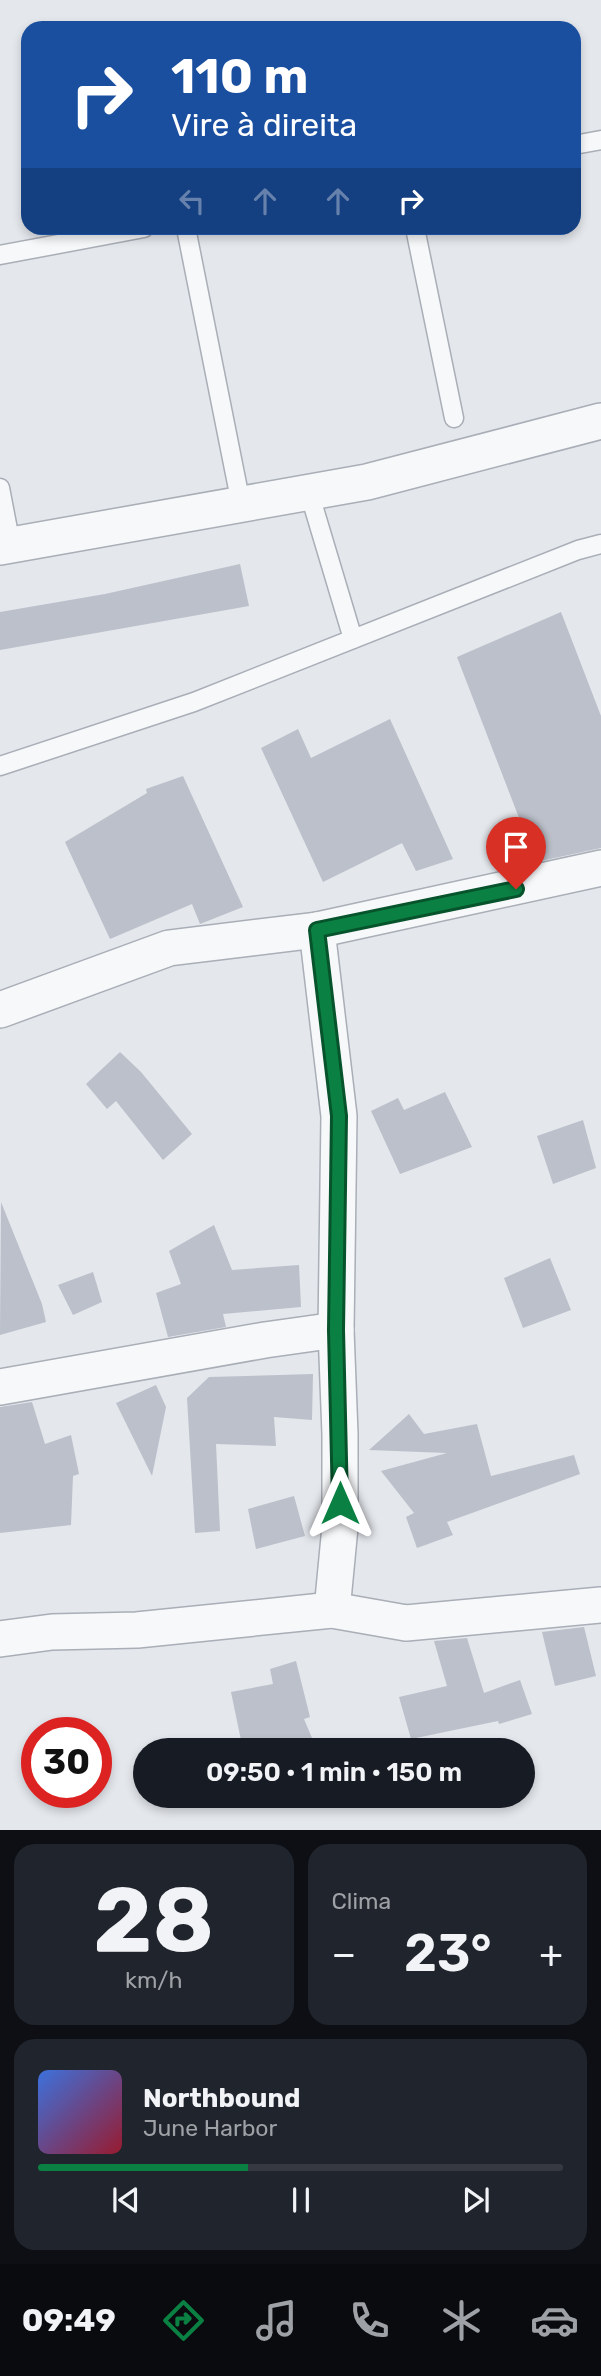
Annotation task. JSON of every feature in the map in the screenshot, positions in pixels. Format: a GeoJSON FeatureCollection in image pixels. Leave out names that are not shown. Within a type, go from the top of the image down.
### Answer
{"type":"FeatureCollection","features":[{"type":"Feature","properties":{"kind":"street"},"geometry":{"type":"LineString","coordinates":[[5,546],[367,482],[601,421]]}},
{"type":"Feature","properties":{"kind":"street"},"geometry":{"type":"LineString","coordinates":[[0,1010],[169,948],[317,930],[516,889],[601,868]]}},
{"type":"Feature","properties":{"kind":"street"},"geometry":{"type":"LineString","coordinates":[[317,930],[339,1116],[336,1330],[340,1527],[332,1610]]}},
{"type":"Feature","properties":{"kind":"street"},"geometry":{"type":"LineString","coordinates":[[0,1387],[336,1330]]}},
{"type":"Feature","properties":{"kind":"street"},"geometry":{"type":"LineString","coordinates":[[0,1639],[52,1632],[137,1630],[332,1610],[405,1623],[601,1605]]}},
{"type":"Feature","properties":{"kind":"lane"},"geometry":{"type":"LineString","coordinates":[[581,144],[601,140]]}},
{"type":"Feature","properties":{"kind":"lane"},"geometry":{"type":"LineString","coordinates":[[0,255],[107,235]]}},
{"type":"Feature","properties":{"kind":"lane"},"geometry":{"type":"LineString","coordinates":[[187,235],[241,504]]}},
{"type":"Feature","properties":{"kind":"lane"},"geometry":{"type":"LineString","coordinates":[[416,235],[454,418]]}},
{"type":"Feature","properties":{"kind":"lane"},"geometry":{"type":"LineString","coordinates":[[0,488],[5,546]]}},
{"type":"Feature","properties":{"kind":"lane"},"geometry":{"type":"LineString","coordinates":[[309,492],[353,639]]}},
{"type":"Feature","properties":{"kind":"lane"},"geometry":{"type":"LineString","coordinates":[[0,766],[194,702],[578,550],[601,544]]}},
{"type":"Feature","properties":{"kind":"building"},"geometry":{"type":"Polygon","coordinates":[[[240,564],[249,606],[0,650],[0,612],[105,594],[240,564]]]}},
{"type":"Feature","properties":{"kind":"building"},"geometry":{"type":"Polygon","coordinates":[[[561,612],[601,716],[601,848],[536,862],[457,657],[561,612]]]}},
{"type":"Feature","properties":{"kind":"building"},"geometry":{"type":"Polygon","coordinates":[[[390,719],[453,859],[416,871],[402,843],[323,882],[261,748],[298,729],[311,758],[390,719]]]}},
{"type":"Feature","properties":{"kind":"building"},"geometry":{"type":"Polygon","coordinates":[[[183,776],[243,907],[200,924],[192,904],[110,939],[65,842],[147,793],[146,789],[183,776]]]}},
{"type":"Feature","properties":{"kind":"building"},"geometry":{"type":"Polygon","coordinates":[[[120,1052],[141,1072],[192,1134],[163,1160],[116,1101],[107,1109],[86,1084],[120,1052]]]}},
{"type":"Feature","properties":{"kind":"building"},"geometry":{"type":"Polygon","coordinates":[[[445,1092],[472,1147],[400,1174],[371,1111],[398,1098],[404,1110],[445,1092]]]}},
{"type":"Feature","properties":{"kind":"building"},"geometry":{"type":"Polygon","coordinates":[[[583,1120],[596,1168],[553,1184],[537,1136],[583,1120]]]}},
{"type":"Feature","properties":{"kind":"building"},"geometry":{"type":"Polygon","coordinates":[[[1,1202],[42,1304],[46,1322],[0,1335],[1,1202]]]}},
{"type":"Feature","properties":{"kind":"building"},"geometry":{"type":"Polygon","coordinates":[[[214,1225],[232,1270],[299,1265],[301,1307],[223,1314],[226,1327],[168,1337],[156,1293],[181,1284],[169,1251],[214,1225]]]}},
{"type":"Feature","properties":{"kind":"building"},"geometry":{"type":"Polygon","coordinates":[[[550,1258],[571,1310],[523,1328],[504,1278],[550,1258]]]}},
{"type":"Feature","properties":{"kind":"building"},"geometry":{"type":"Polygon","coordinates":[[[93,1272],[102,1302],[73,1315],[58,1285],[93,1272]]]}},
{"type":"Feature","properties":{"kind":"building"},"geometry":{"type":"Polygon","coordinates":[[[313,1374],[312,1420],[274,1417],[276,1446],[216,1444],[220,1531],[195,1533],[187,1398],[209,1377],[313,1374]]]}},
{"type":"Feature","properties":{"kind":"building"},"geometry":{"type":"Polygon","coordinates":[[[156,1385],[166,1407],[152,1476],[116,1403],[156,1385]]]}},
{"type":"Feature","properties":{"kind":"building"},"geometry":{"type":"Polygon","coordinates":[[[32,1402],[45,1444],[71,1435],[79,1474],[73,1476],[71,1525],[0,1533],[0,1407],[32,1402]]]}},
{"type":"Feature","properties":{"kind":"building"},"geometry":{"type":"Polygon","coordinates":[[[409,1414],[424,1434],[477,1424],[491,1476],[574,1455],[580,1474],[447,1522],[453,1535],[417,1548],[406,1517],[414,1513],[381,1471],[447,1453],[369,1450],[409,1414]]]}},
{"type":"Feature","properties":{"kind":"building"},"geometry":{"type":"Polygon","coordinates":[[[294,1496],[305,1536],[256,1549],[248,1509],[294,1496]]]}},
{"type":"Feature","properties":{"kind":"building"},"geometry":{"type":"Polygon","coordinates":[[[584,1627],[596,1676],[555,1686],[542,1632],[584,1627]]]}},
{"type":"Feature","properties":{"kind":"building"},"geometry":{"type":"Polygon","coordinates":[[[467,1638],[484,1693],[520,1680],[532,1714],[499,1724],[498,1721],[411,1738],[399,1697],[447,1686],[434,1641],[467,1638]]]}},
{"type":"Feature","properties":{"kind":"building"},"geometry":{"type":"Polygon","coordinates":[[[296,1661],[310,1717],[304,1719],[312,1738],[241,1738],[231,1692],[273,1684],[270,1669],[296,1661]]]}},
{"type":"Feature","properties":{"kind":"route"},"geometry":{"type":"LineString","coordinates":[[340,1503],[336,1330],[339,1116],[317,930],[516,889]]}}]}
